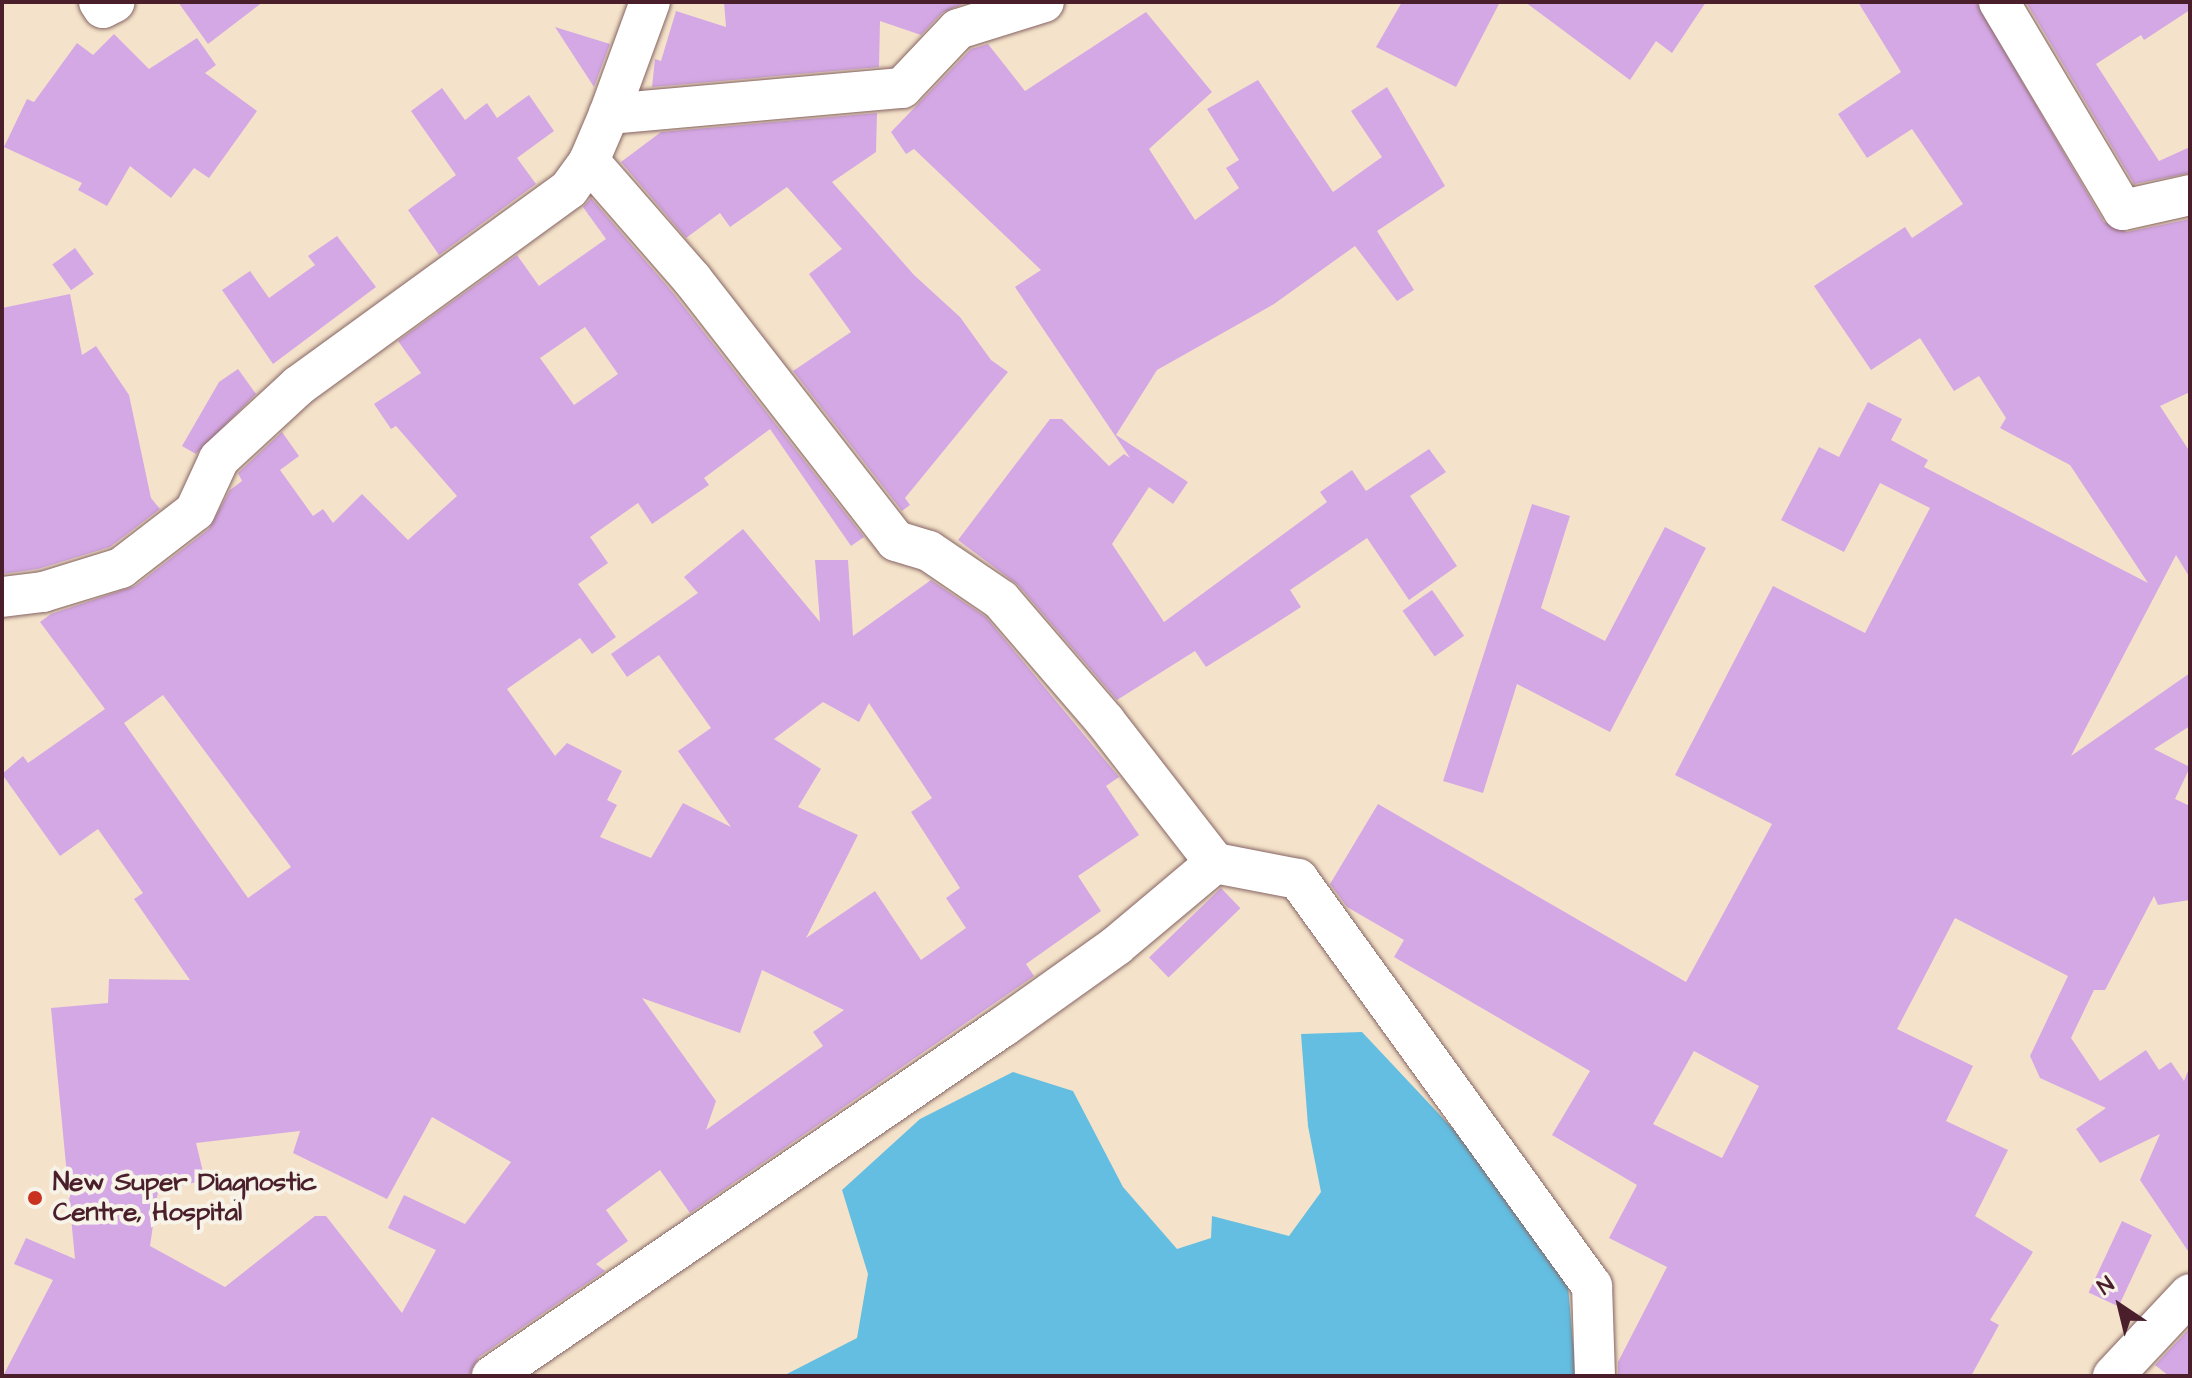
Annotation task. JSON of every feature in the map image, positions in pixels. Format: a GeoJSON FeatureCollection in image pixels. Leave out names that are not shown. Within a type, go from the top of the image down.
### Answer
{"type":"FeatureCollection","features":[{"type":"Feature","properties":{"kind":"street"},"geometry":{"type":"LineString","coordinates":[[99,2],[103,8],[115,2]]}},
{"type":"Feature","properties":{"kind":"street"},"geometry":{"type":"LineString","coordinates":[[2,597],[43,592],[121,568],[195,511],[219,459],[298,386],[569,189],[589,161],[650,2]]}},
{"type":"Feature","properties":{"kind":"street"},"geometry":{"type":"LineString","coordinates":[[609,114],[902,88],[958,29],[1044,2]]}},
{"type":"Feature","properties":{"kind":"street"},"geometry":{"type":"LineString","coordinates":[[1999,2],[2123,210],[2190,195]]}},
{"type":"Feature","properties":{"kind":"street"},"geometry":{"type":"LineString","coordinates":[[589,161],[692,279],[896,541],[929,551],[1001,600],[1105,721],[1215,863],[1298,879],[1592,1286],[1595,1376]]}},
{"type":"Feature","properties":{"kind":"street"},"geometry":{"type":"LineString","coordinates":[[492,1376],[1017,1018],[1116,946],[1215,863]]}},
{"type":"Feature","properties":{"kind":"street"},"geometry":{"type":"LineString","coordinates":[[2113,1376],[2190,1294]]}},
{"type":"Feature","properties":{"kind":"water"},"geometry":{"type":"Polygon","coordinates":[[[1362,1032],[1454,1130],[1567,1275],[1576,1376],[783,1376],[857,1338],[868,1274],[842,1190],[920,1119],[1013,1072],[1073,1091],[1123,1187],[1177,1249],[1211,1238],[1212,1216],[1289,1236],[1321,1192],[1308,1126],[1301,1034],[1362,1032]]]}},
{"type":"Feature","properties":{"kind":"building"},"geometry":{"type":"Polygon","coordinates":[[[178,2],[263,2],[208,44],[178,2]]]}},
{"type":"Feature","properties":{"kind":"building"},"geometry":{"type":"Polygon","coordinates":[[[724,2],[967,2],[942,13],[921,35],[880,21],[879,67],[652,87],[655,59],[661,61],[676,11],[726,27],[724,2]]]}},
{"type":"Feature","properties":{"kind":"building"},"geometry":{"type":"Polygon","coordinates":[[[1402,2],[1500,2],[1456,87],[1376,47],[1402,2]]]}},
{"type":"Feature","properties":{"kind":"building"},"geometry":{"type":"Polygon","coordinates":[[[1525,2],[1706,2],[1672,53],[1656,41],[1630,80],[1525,2]]]}},
{"type":"Feature","properties":{"kind":"building"},"geometry":{"type":"Polygon","coordinates":[[[1858,2],[1976,2],[2104,222],[2127,232],[2190,219],[2190,392],[2160,406],[2190,452],[2190,578],[2176,555],[2071,756],[2190,673],[2190,726],[2154,749],[2190,767],[2175,799],[2190,806],[2190,900],[2158,905],[2154,896],[2105,990],[2094,990],[2071,1038],[2100,1081],[2146,1050],[2159,1070],[2171,1062],[2184,1081],[2190,1066],[2190,1254],[2140,1180],[2160,1134],[2100,1163],[2076,1129],[2106,1108],[2040,1078],[2030,1056],[2068,976],[1955,918],[1897,1029],[1973,1066],[1946,1121],[2008,1150],[1975,1216],[2033,1252],[1990,1320],[1999,1325],[1971,1376],[1618,1376],[1618,1362],[1667,1267],[1609,1238],[1637,1185],[1552,1135],[1590,1071],[1394,957],[1404,940],[1347,907],[1330,884],[1378,804],[1686,982],[1772,824],[1675,775],[1773,586],[1865,633],[1930,508],[1880,483],[1844,552],[1781,520],[1819,447],[1839,457],[1868,402],[1902,419],[1891,440],[1928,460],[1924,467],[2148,583],[2070,465],[2000,428],[2006,418],[1979,376],[1954,391],[1920,338],[1871,370],[1814,286],[1905,227],[1912,238],[1963,204],[1912,129],[1867,158],[1838,114],[1901,72],[1858,2]],[[1694,1051],[1653,1124],[1722,1158],[1759,1086],[1694,1051]]]}},
{"type":"Feature","properties":{"kind":"building"},"geometry":{"type":"Polygon","coordinates":[[[2026,2],[2190,2],[2190,10],[2144,40],[2141,35],[2096,64],[2159,161],[2190,147],[2190,173],[2134,184],[2026,2]]]}},
{"type":"Feature","properties":{"kind":"building"},"geometry":{"type":"Polygon","coordinates":[[[1146,12],[1212,92],[1149,149],[1195,220],[1239,188],[1226,168],[1239,160],[1207,109],[1258,80],[1333,192],[1382,157],[1351,111],[1387,87],[1445,186],[1377,231],[1414,290],[1397,301],[1355,246],[1274,304],[1157,370],[1116,435],[1188,482],[1173,504],[1149,487],[1112,544],[1164,622],[1327,502],[1320,492],[1352,470],[1366,491],[1429,449],[1446,472],[1410,496],[1457,566],[1409,600],[1367,538],[1290,590],[1301,607],[1206,667],[1195,651],[1117,700],[1018,585],[958,540],[1050,419],[1062,419],[1109,466],[1124,454],[1130,458],[1015,287],[1041,270],[914,149],[906,154],[891,132],[971,49],[988,44],[1025,91],[1146,12]]]}},
{"type":"Feature","properties":{"kind":"building"},"geometry":{"type":"Polygon","coordinates":[[[555,27],[610,44],[594,87],[555,27]]]}},
{"type":"Feature","properties":{"kind":"building"},"geometry":{"type":"Polygon","coordinates":[[[114,34],[149,69],[197,38],[216,65],[205,73],[257,111],[209,178],[194,168],[171,198],[130,166],[107,206],[78,190],[82,183],[4,147],[27,99],[34,102],[77,43],[93,55],[114,34]]]}},
{"type":"Feature","properties":{"kind":"building"},"geometry":{"type":"Polygon","coordinates":[[[442,88],[465,120],[487,103],[497,118],[529,95],[554,131],[517,158],[536,184],[439,255],[408,210],[456,175],[411,111],[442,88]]]}},
{"type":"Feature","properties":{"kind":"building"},"geometry":{"type":"Polygon","coordinates":[[[877,113],[876,152],[832,182],[914,275],[960,317],[991,360],[1008,372],[905,498],[910,505],[902,511],[793,371],[851,332],[809,274],[842,249],[787,187],[730,227],[720,213],[686,238],[621,162],[661,132],[877,113]]]}},
{"type":"Feature","properties":{"kind":"building"},"geometry":{"type":"Polygon","coordinates":[[[591,198],[674,294],[864,537],[851,546],[770,429],[704,478],[709,485],[652,524],[638,503],[590,537],[608,563],[578,584],[616,637],[592,654],[580,638],[507,689],[555,756],[567,743],[622,771],[607,800],[617,805],[600,837],[651,858],[683,803],[731,827],[678,751],[711,728],[659,655],[627,677],[611,654],[698,593],[684,577],[743,529],[820,622],[815,560],[848,560],[853,636],[931,580],[986,617],[1119,777],[1106,786],[1139,835],[1078,876],[1101,911],[1026,964],[1034,976],[690,1213],[660,1170],[606,1210],[628,1241],[596,1264],[605,1271],[479,1357],[469,1376],[3,1376],[53,1280],[14,1264],[26,1238],[75,1259],[51,1008],[108,1003],[109,979],[190,980],[134,899],[143,893],[98,829],[60,856],[2,774],[23,756],[28,763],[105,709],[40,622],[51,614],[135,586],[209,529],[230,490],[242,481],[238,473],[282,432],[299,456],[280,470],[313,516],[323,509],[333,523],[362,494],[408,540],[457,496],[396,426],[391,429],[374,404],[421,373],[398,341],[517,255],[539,286],[606,239],[583,207],[591,198]],[[585,327],[540,358],[574,405],[618,374],[585,327]],[[163,695],[124,723],[248,898],[291,867],[163,695]],[[823,702],[774,739],[821,769],[798,807],[858,835],[806,938],[875,891],[921,960],[966,928],[946,898],[960,888],[911,812],[932,798],[869,703],[859,722],[823,702]],[[762,970],[740,1033],[642,998],[716,1101],[706,1130],[823,1046],[813,1032],[844,1010],[762,970]],[[432,1117],[387,1199],[293,1153],[300,1131],[196,1143],[205,1180],[158,1191],[150,1246],[225,1287],[315,1216],[326,1216],[402,1313],[436,1250],[388,1228],[404,1195],[465,1224],[511,1162],[432,1117]]]}},
{"type":"Feature","properties":{"kind":"building"},"geometry":{"type":"Polygon","coordinates":[[[337,236],[376,287],[273,364],[222,290],[250,271],[269,298],[315,265],[308,256],[337,236]]]}},
{"type":"Feature","properties":{"kind":"building"},"geometry":{"type":"Polygon","coordinates":[[[75,248],[94,274],[71,290],[52,264],[75,248]]]}},
{"type":"Feature","properties":{"kind":"building"},"geometry":{"type":"Polygon","coordinates":[[[70,294],[82,355],[96,346],[129,395],[151,498],[160,509],[110,547],[38,569],[2,574],[2,308],[70,294]]]}},
{"type":"Feature","properties":{"kind":"building"},"geometry":{"type":"Polygon","coordinates":[[[238,369],[256,394],[196,454],[182,446],[219,382],[238,369]]]}},
{"type":"Feature","properties":{"kind":"building"},"geometry":{"type":"Polygon","coordinates":[[[1532,504],[1570,516],[1541,608],[1605,641],[1665,527],[1706,548],[1610,732],[1517,684],[1483,793],[1443,781],[1532,504]]]}},
{"type":"Feature","properties":{"kind":"building"},"geometry":{"type":"Polygon","coordinates":[[[1432,590],[1464,636],[1435,657],[1403,611],[1432,590]]]}},
{"type":"Feature","properties":{"kind":"building"},"geometry":{"type":"Polygon","coordinates":[[[1221,888],[1240,908],[1169,978],[1149,957],[1221,888]]]}},
{"type":"Feature","properties":{"kind":"building"},"geometry":{"type":"Polygon","coordinates":[[[2122,1221],[2152,1235],[2119,1307],[2089,1293],[2122,1221]]]}},
{"type":"Feature","properties":{"kind":"building"},"geometry":{"type":"Polygon","coordinates":[[[2190,1328],[2190,1376],[2169,1376],[2155,1365],[2190,1328]]]}},
{"type":"Feature","properties":{"kind":"place","name":"New Super Diagnostic Centre, Hospital"},"geometry":{"type":"Point","coordinates":[35,1198]}}]}
